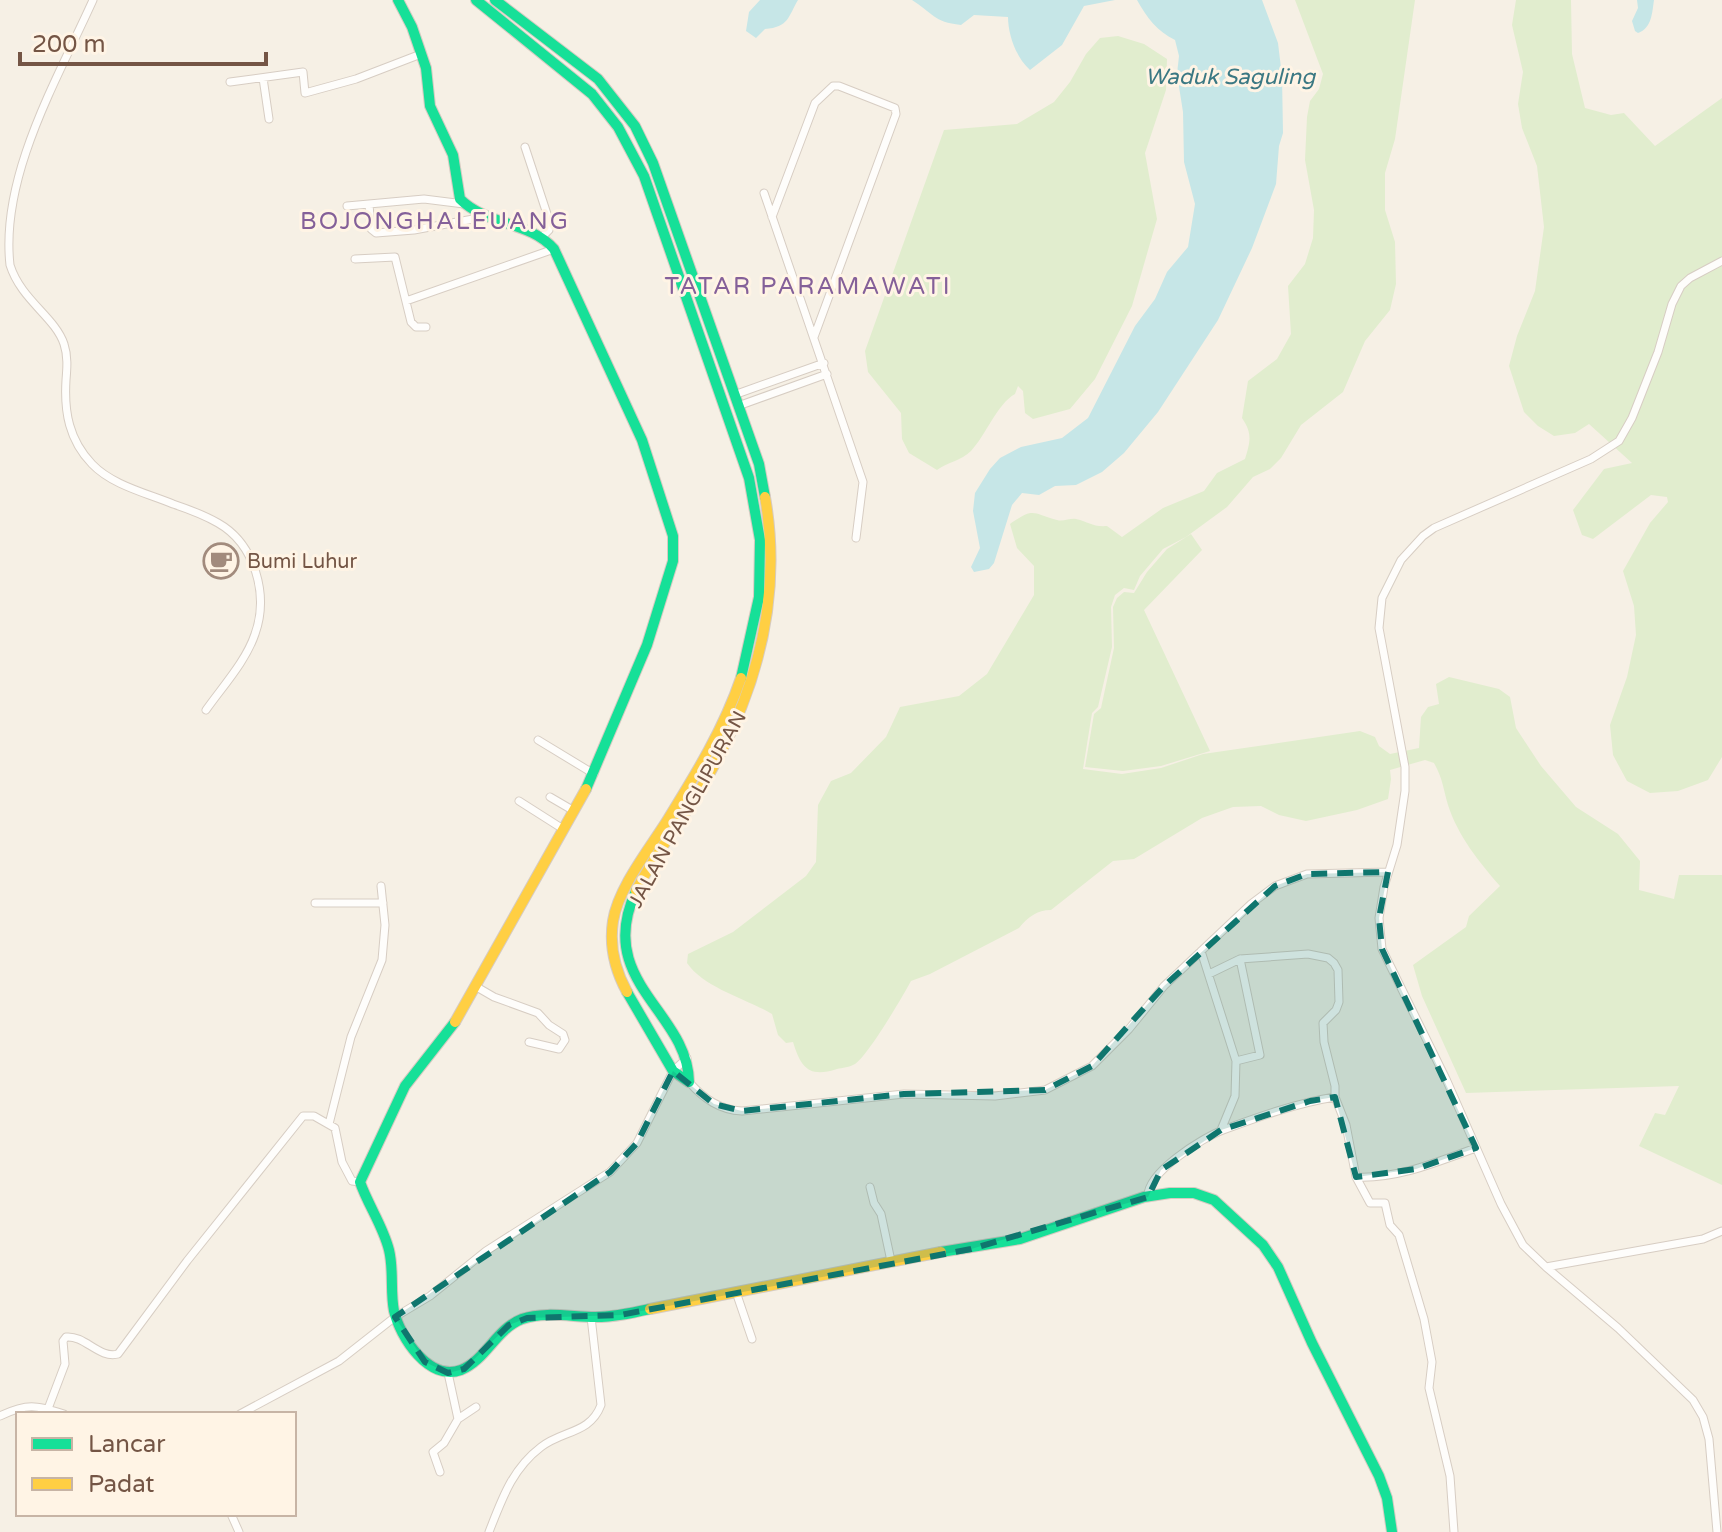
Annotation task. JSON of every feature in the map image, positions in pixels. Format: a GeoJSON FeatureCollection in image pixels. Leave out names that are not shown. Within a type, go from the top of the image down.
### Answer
{"type":"FeatureCollection","features":[{"type":"Feature","properties":{"kind":"street"},"geometry":{"type":"LineString","coordinates":[[93,0],[15,162],[5,207],[6,250],[23,292],[64,344],[67,357],[66,413],[73,436],[86,457],[108,477],[220,524],[249,555],[257,575],[262,610],[255,636],[206,710]]}},
{"type":"Feature","properties":{"kind":"street"},"geometry":{"type":"LineString","coordinates":[[398,0],[426,68],[430,106],[453,155],[457,191],[464,204]]}},
{"type":"Feature","properties":{"kind":"street","name":"JALAN PANGLIPURAN"},"geometry":{"type":"LineString","coordinates":[[476,0],[504,26],[584,85],[618,124],[644,176],[749,478],[760,540],[759,597],[743,672],[723,728],[625,890],[613,918],[613,959],[621,981],[673,1071],[689,1082]]}},
{"type":"Feature","properties":{"kind":"street","name":"JALAN PANGLIPURAN"},"geometry":{"type":"LineString","coordinates":[[495,0],[582,65],[616,99],[635,126],[653,163],[759,464],[768,503],[774,576],[771,605],[754,682],[735,730],[706,783],[642,882],[625,925],[630,967],[687,1058],[689,1082]]}},
{"type":"Feature","properties":{"kind":"street"},"geometry":{"type":"LineString","coordinates":[[230,82],[303,72],[305,93],[356,79],[421,54]]}},
{"type":"Feature","properties":{"kind":"street"},"geometry":{"type":"LineString","coordinates":[[263,78],[269,119]]}},
{"type":"Feature","properties":{"kind":"street"},"geometry":{"type":"LineString","coordinates":[[772,217],[815,103],[833,86],[895,108],[896,114],[814,337]]}},
{"type":"Feature","properties":{"kind":"street"},"geometry":{"type":"LineString","coordinates":[[525,147],[550,223],[549,230],[543,236]]}},
{"type":"Feature","properties":{"kind":"street"},"geometry":{"type":"LineString","coordinates":[[764,193],[863,482],[856,538]]}},
{"type":"Feature","properties":{"kind":"street"},"geometry":{"type":"LineString","coordinates":[[347,206],[424,199],[464,204],[484,217],[543,236],[554,249],[642,440],[669,522],[674,550],[647,645],[594,774],[461,1014],[405,1086],[360,1182],[393,1264],[395,1317],[425,1362],[448,1373],[464,1369],[509,1325],[519,1320],[538,1316],[620,1315],[1024,1238],[1148,1197],[1194,1192],[1226,1209],[1273,1258],[1307,1334],[1379,1476],[1387,1498],[1392,1532]]}},
{"type":"Feature","properties":{"kind":"street"},"geometry":{"type":"LineString","coordinates":[[369,204],[371,229],[376,233],[414,230],[484,217]]}},
{"type":"Feature","properties":{"kind":"street"},"geometry":{"type":"LineString","coordinates":[[406,301],[554,249]]}},
{"type":"Feature","properties":{"kind":"street"},"geometry":{"type":"LineString","coordinates":[[355,259],[395,257],[413,325],[426,327]]}},
{"type":"Feature","properties":{"kind":"street"},"geometry":{"type":"LineString","coordinates":[[1717,1532],[1709,1439],[1703,1417],[1693,1400],[1618,1328],[1523,1245],[1382,949],[1379,918],[1397,845],[1405,779],[1401,740],[1385,672],[1379,628],[1382,598],[1390,578],[1401,560],[1423,536],[1434,528],[1591,459],[1619,441],[1632,418],[1681,286],[1722,261]]}},
{"type":"Feature","properties":{"kind":"street"},"geometry":{"type":"LineString","coordinates":[[678,272],[690,268]]}},
{"type":"Feature","properties":{"kind":"street"},"geometry":{"type":"LineString","coordinates":[[736,401],[824,363]]}},
{"type":"Feature","properties":{"kind":"street"},"geometry":{"type":"LineString","coordinates":[[736,401],[827,374]]}},
{"type":"Feature","properties":{"kind":"street"},"geometry":{"type":"LineString","coordinates":[[538,740],[594,774]]}},
{"type":"Feature","properties":{"kind":"street"},"geometry":{"type":"LineString","coordinates":[[696,775],[706,783]]}},
{"type":"Feature","properties":{"kind":"street"},"geometry":{"type":"LineString","coordinates":[[550,797],[574,811]]}},
{"type":"Feature","properties":{"kind":"street"},"geometry":{"type":"LineString","coordinates":[[519,801],[563,829]]}},
{"type":"Feature","properties":{"kind":"street"},"geometry":{"type":"LineString","coordinates":[[689,1082],[714,1104],[729,1111],[904,1094],[995,1096],[1045,1090],[1092,1066],[1129,1029],[1164,986],[1251,904],[1275,886],[1307,874],[1388,872]]}},
{"type":"Feature","properties":{"kind":"street"},"geometry":{"type":"LineString","coordinates":[[329,1124],[354,1029],[382,960],[385,937],[381,886]]}},
{"type":"Feature","properties":{"kind":"street"},"geometry":{"type":"LineString","coordinates":[[315,903],[383,903]]}},
{"type":"Feature","properties":{"kind":"street"},"geometry":{"type":"LineString","coordinates":[[1201,951],[1236,1061],[1235,1096],[1221,1130]]}},
{"type":"Feature","properties":{"kind":"street"},"geometry":{"type":"LineString","coordinates":[[1209,974],[1240,959],[1308,954],[1328,958],[1338,970],[1339,1002],[1336,1010],[1323,1023],[1335,1097],[1346,1125],[1356,1177],[1370,1203],[1385,1203],[1390,1225],[1399,1235],[1417,1292],[1432,1362],[1429,1388],[1450,1476],[1454,1532]]}},
{"type":"Feature","properties":{"kind":"street"},"geometry":{"type":"LineString","coordinates":[[1236,1061],[1260,1055],[1240,959]]}},
{"type":"Feature","properties":{"kind":"street"},"geometry":{"type":"LineString","coordinates":[[475,986],[494,997],[538,1013],[563,1034],[565,1040],[559,1049],[529,1042]]}},
{"type":"Feature","properties":{"kind":"street"},"geometry":{"type":"LineString","coordinates":[[244,1412],[339,1361],[395,1317],[430,1296],[486,1251],[610,1172],[637,1143],[673,1071],[687,1058]]}},
{"type":"Feature","properties":{"kind":"street"},"geometry":{"type":"LineString","coordinates":[[1148,1197],[1150,1184],[1172,1161],[1221,1130],[1310,1101],[1335,1097]]}},
{"type":"Feature","properties":{"kind":"street"},"geometry":{"type":"LineString","coordinates":[[0,1416],[26,1406],[46,1411],[65,1364],[63,1341],[66,1337],[78,1338],[108,1356],[118,1354],[299,1119],[306,1115],[314,1116],[329,1124],[336,1132],[346,1174],[352,1181],[360,1182]]}},
{"type":"Feature","properties":{"kind":"street"},"geometry":{"type":"LineString","coordinates":[[1356,1177],[1377,1177],[1416,1169],[1476,1148]]}},
{"type":"Feature","properties":{"kind":"street"},"geometry":{"type":"LineString","coordinates":[[870,1187],[881,1214],[891,1261]]}},
{"type":"Feature","properties":{"kind":"street"},"geometry":{"type":"LineString","coordinates":[[1546,1267],[1703,1239],[1722,1231]]}},
{"type":"Feature","properties":{"kind":"street"},"geometry":{"type":"LineString","coordinates":[[736,1292],[752,1339]]}},
{"type":"Feature","properties":{"kind":"street"},"geometry":{"type":"LineString","coordinates":[[489,1532],[512,1475],[550,1440],[585,1427],[599,1412],[601,1405],[591,1317]]}},
{"type":"Feature","properties":{"kind":"street"},"geometry":{"type":"LineString","coordinates":[[448,1373],[458,1419]]}},
{"type":"Feature","properties":{"kind":"street"},"geometry":{"type":"LineString","coordinates":[[440,1472],[433,1452],[444,1443],[458,1419],[476,1407]]}},
{"type":"Feature","properties":{"kind":"highlighted area"},"geometry":{"type":"Polygon","coordinates":[[[1388,872],[1379,918],[1382,949],[1476,1148],[1416,1169],[1356,1177],[1335,1097],[1310,1101],[1221,1130],[1161,1170],[1148,1197],[971,1249],[620,1315],[527,1318],[509,1325],[464,1369],[448,1373],[425,1362],[395,1317],[610,1172],[637,1143],[673,1071],[714,1104],[742,1111],[904,1094],[1045,1090],[1092,1066],[1164,986],[1275,886],[1307,874],[1388,872]]]}},
{"type":"Feature","properties":{"kind":"green space"},"geometry":{"type":"Polygon","coordinates":[[[1295,0],[1415,0],[1395,139],[1385,173],[1385,210],[1395,242],[1396,284],[1390,310],[1365,341],[1343,392],[1301,425],[1281,458],[1270,469],[1253,477],[1227,507],[1186,537],[1163,549],[1140,576],[1134,590],[1124,588],[1115,595],[1111,607],[1112,647],[1098,707],[1092,713],[1083,769],[1122,774],[1161,768],[1203,754],[1360,731],[1375,737],[1379,746],[1390,754],[1419,748],[1421,717],[1428,707],[1439,704],[1436,684],[1449,677],[1499,689],[1510,697],[1516,728],[1541,766],[1576,807],[1618,834],[1640,861],[1639,890],[1674,899],[1679,875],[1722,875],[1722,1185],[1639,1146],[1655,1113],[1665,1115],[1679,1086],[1466,1093],[1422,996],[1413,965],[1466,927],[1469,916],[1500,886],[1463,838],[1452,816],[1437,769],[1434,763],[1425,760],[1390,770],[1388,799],[1357,810],[1306,821],[1279,815],[1261,806],[1233,807],[1202,818],[1134,859],[1113,861],[1051,910],[1029,917],[1019,928],[911,981],[868,1050],[848,1067],[819,1072],[808,1069],[799,1058],[793,1042],[786,1043],[778,1035],[772,1014],[715,986],[687,963],[688,954],[733,932],[806,876],[816,862],[818,805],[831,781],[851,773],[886,737],[900,707],[959,696],[987,674],[1034,595],[1034,566],[1017,548],[1010,524],[1033,513],[1107,526],[1122,537],[1163,508],[1204,491],[1217,473],[1245,459],[1250,438],[1242,418],[1248,381],[1277,359],[1291,334],[1288,286],[1305,264],[1313,238],[1314,210],[1305,160],[1307,117],[1310,101],[1319,89],[1323,74],[1295,0]]]}},
{"type":"Feature","properties":{"kind":"green space"},"geometry":{"type":"Polygon","coordinates":[[[1516,0],[1571,0],[1572,54],[1585,108],[1611,115],[1624,113],[1655,146],[1722,98],[1722,757],[1708,780],[1678,791],[1650,793],[1627,781],[1613,755],[1610,725],[1627,677],[1636,635],[1634,606],[1623,571],[1650,523],[1668,502],[1667,497],[1651,495],[1593,539],[1582,535],[1573,510],[1604,469],[1632,463],[1589,424],[1575,433],[1554,436],[1538,426],[1524,412],[1509,366],[1535,291],[1544,227],[1537,166],[1522,128],[1518,104],[1523,72],[1512,25],[1516,0]]]}},
{"type":"Feature","properties":{"kind":"green space"},"geometry":{"type":"Polygon","coordinates":[[[1118,36],[1144,44],[1167,59],[1166,90],[1145,153],[1157,219],[1132,306],[1095,379],[1070,409],[1033,419],[1025,413],[1023,391],[1018,386],[971,451],[937,470],[909,453],[902,439],[901,413],[868,372],[865,351],[944,130],[1017,124],[1054,102],[1100,38],[1118,36]]]}},
{"type":"Feature","properties":{"kind":"green space"},"geometry":{"type":"Polygon","coordinates":[[[1191,534],[1202,550],[1144,610],[1210,751],[1161,766],[1123,771],[1085,767],[1094,714],[1101,708],[1114,648],[1113,607],[1117,598],[1124,592],[1134,593],[1167,549],[1191,534]]]}},
{"type":"Feature","properties":{"kind":"water"},"geometry":{"type":"Polygon","coordinates":[[[760,0],[798,0],[783,23],[765,29],[756,38],[746,31],[749,12],[760,0]]]}},
{"type":"Feature","properties":{"kind":"water"},"geometry":{"type":"Polygon","coordinates":[[[912,0],[1115,0],[1084,6],[1062,45],[1030,70],[1014,45],[1008,17],[974,15],[961,25],[952,24],[939,19],[912,0]]]}},
{"type":"Feature","properties":{"kind":"water","name":"Waduk Saguling"},"geometry":{"type":"Polygon","coordinates":[[[1137,0],[1262,0],[1278,43],[1282,76],[1283,133],[1276,184],[1252,248],[1218,320],[1158,412],[1124,453],[1102,472],[1076,485],[1055,486],[1039,495],[1022,493],[1012,505],[994,563],[989,569],[974,572],[971,567],[980,548],[973,511],[975,493],[990,469],[1000,458],[1021,447],[1062,438],[1088,418],[1135,326],[1155,299],[1167,272],[1188,247],[1195,204],[1184,162],[1183,112],[1177,74],[1179,56],[1175,40],[1153,23],[1137,0]]]}},
{"type":"Feature","properties":{"kind":"water"},"geometry":{"type":"Polygon","coordinates":[[[1637,0],[1654,0],[1649,24],[1638,33],[1632,21],[1638,8],[1637,0]]]}},
{"type":"Feature","properties":{"kind":"traffic: fast"},"geometry":{"type":"LineString","coordinates":[[398,0],[412,27],[426,68],[430,106],[453,155],[460,199],[483,214],[533,233],[554,249],[642,440],[673,536],[673,561],[647,645],[586,789]]}},
{"type":"Feature","properties":{"kind":"traffic: fast"},"geometry":{"type":"LineString","coordinates":[[476,0],[592,94],[618,127],[644,176],[749,478],[760,540],[759,597],[741,678]]}},
{"type":"Feature","properties":{"kind":"traffic: fast"},"geometry":{"type":"LineString","coordinates":[[495,0],[598,79],[635,126],[653,163],[759,464],[765,497]]}},
{"type":"Feature","properties":{"kind":"traffic: fast"},"geometry":{"type":"LineString","coordinates":[[636,891],[626,922],[626,949],[634,973],[685,1057],[689,1082]]}},
{"type":"Feature","properties":{"kind":"traffic: fast"},"geometry":{"type":"LineString","coordinates":[[627,992],[673,1071],[689,1082]]}},
{"type":"Feature","properties":{"kind":"traffic: fast"},"geometry":{"type":"LineString","coordinates":[[455,1022],[405,1086],[360,1182],[389,1250],[394,1311],[409,1344],[427,1363],[449,1372],[470,1365],[505,1330],[522,1319],[549,1315],[609,1316],[650,1309]]}},
{"type":"Feature","properties":{"kind":"traffic: fast"},"geometry":{"type":"LineString","coordinates":[[941,1252],[1020,1239],[1144,1197],[1194,1193],[1214,1200],[1263,1245],[1278,1267],[1312,1343],[1379,1476],[1387,1498],[1392,1532]]}},
{"type":"Feature","properties":{"kind":"traffic: slow"},"geometry":{"type":"LineString","coordinates":[[636,891],[722,750],[751,681],[761,645],[770,572],[770,535],[765,497]]}},
{"type":"Feature","properties":{"kind":"traffic: slow"},"geometry":{"type":"LineString","coordinates":[[627,992],[616,967],[613,949],[616,909],[634,871],[707,753],[726,717],[741,678]]}},
{"type":"Feature","properties":{"kind":"traffic: slow"},"geometry":{"type":"LineString","coordinates":[[455,1022],[586,789]]}},
{"type":"Feature","properties":{"kind":"traffic: slow"},"geometry":{"type":"LineString","coordinates":[[650,1309],[941,1252]]}},
{"type":"Feature","properties":{"kind":"place","name":"Bumi Luhur"},"geometry":{"type":"Point","coordinates":[221,561]}},
{"type":"Feature","properties":{"kind":"district","name":"BOJONGHALEUANG"},"geometry":{"type":"Point","coordinates":[435,221]}},
{"type":"Feature","properties":{"kind":"district","name":"TATAR PARAMAWATI"},"geometry":{"type":"Point","coordinates":[808,286]}}]}
